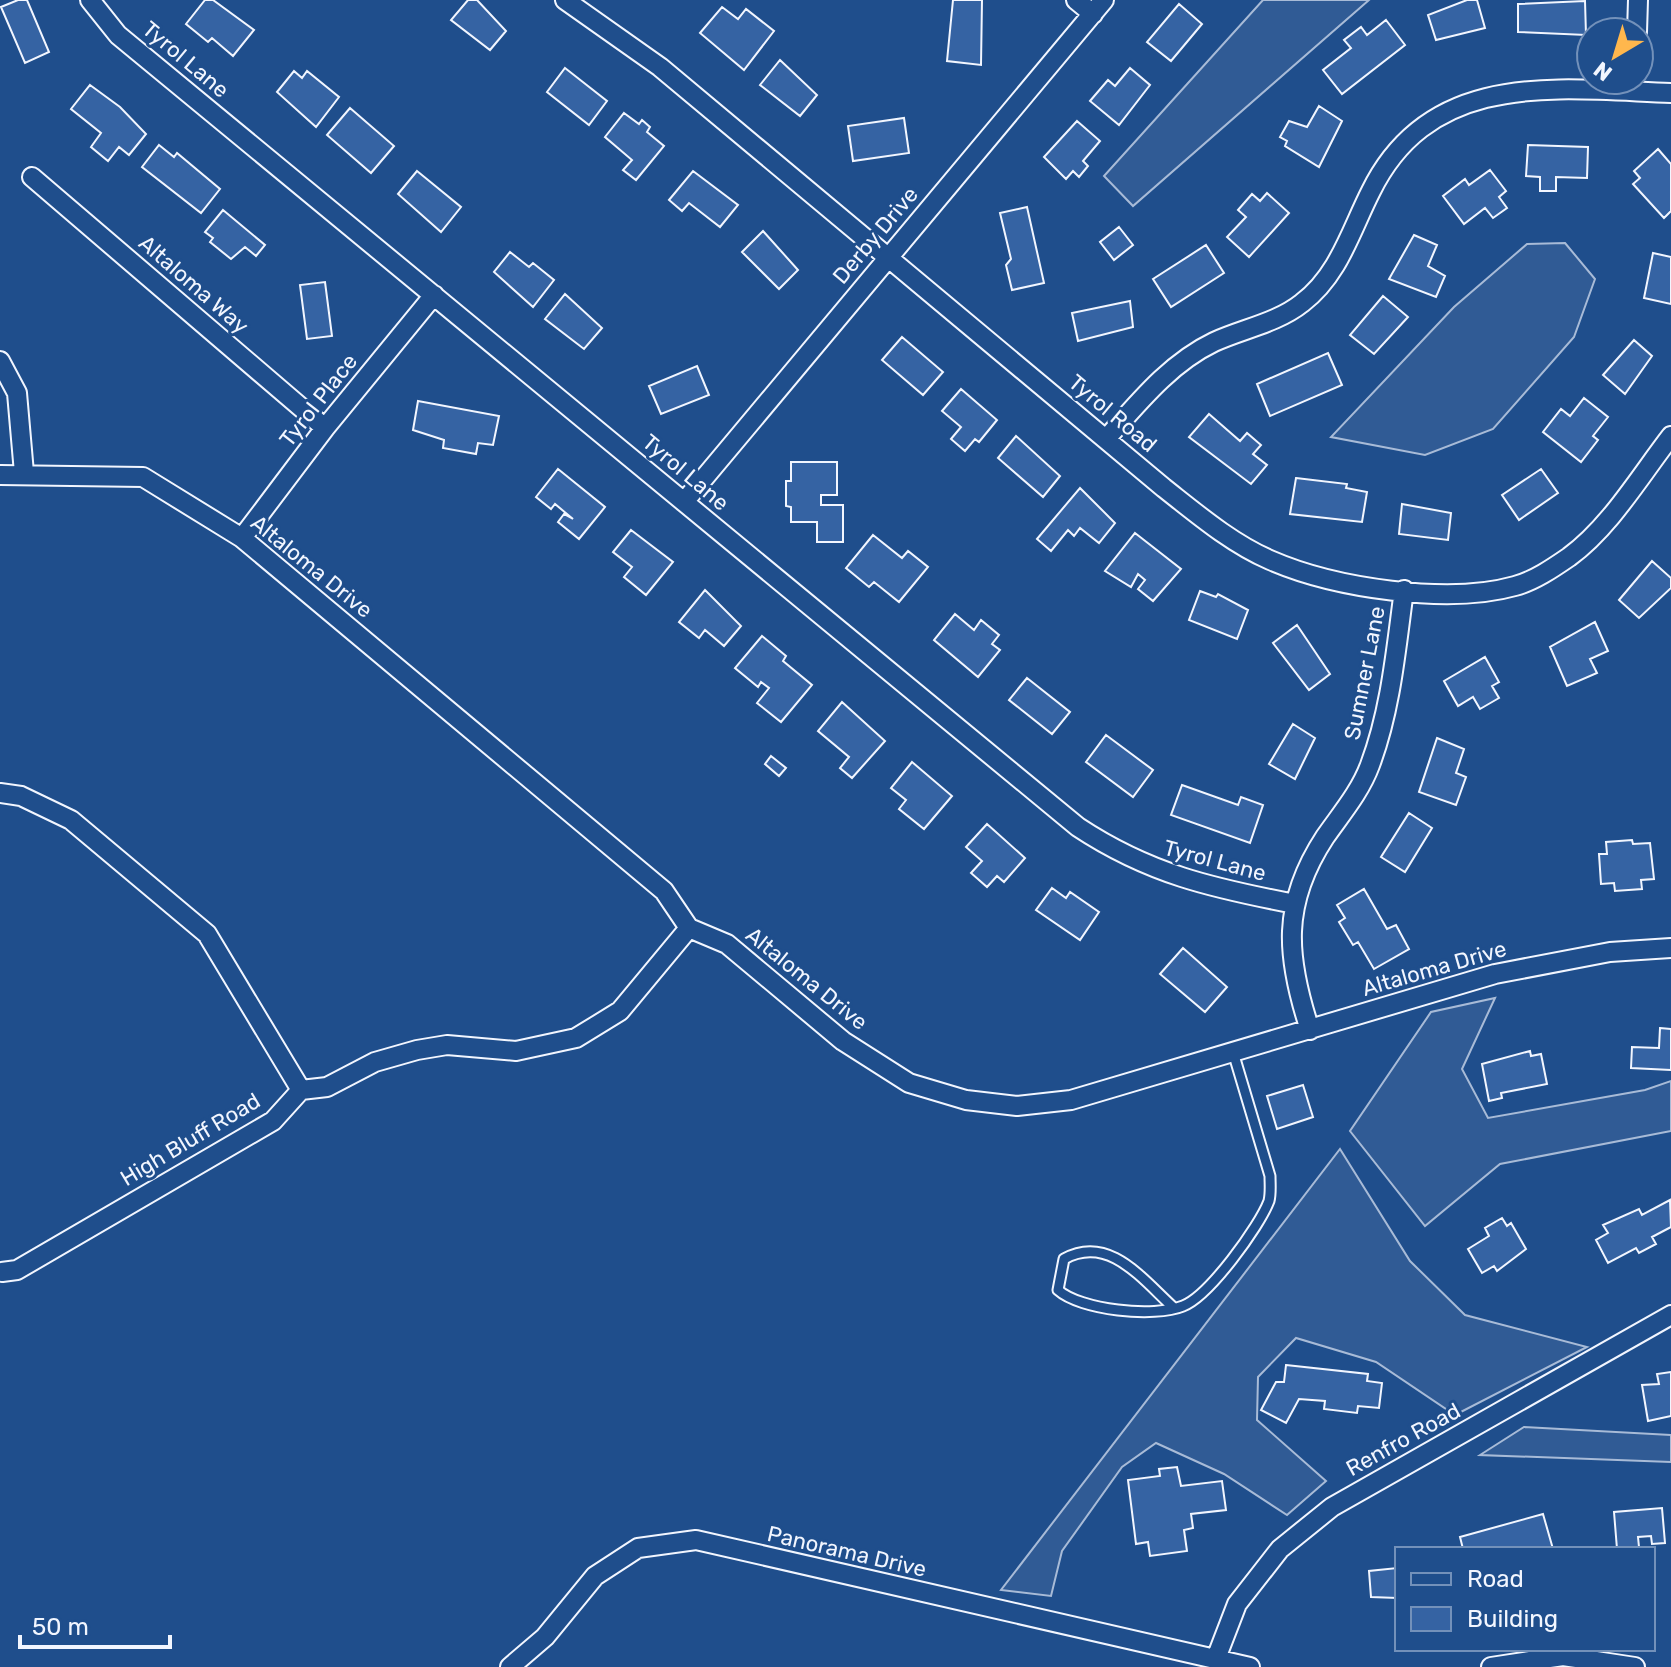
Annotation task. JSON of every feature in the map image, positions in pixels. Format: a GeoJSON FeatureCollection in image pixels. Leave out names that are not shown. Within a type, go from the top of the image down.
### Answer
{"type":"FeatureCollection","features":[{"type":"Feature","properties":{"kind":"street","name":"Tyrol Lane"},"geometry":{"type":"LineString","coordinates":[[90,0],[118,35],[1050,805],[1109,847],[1166,875],[1295,904]]}},
{"type":"Feature","properties":{"kind":"street","name":"Tyrol Road"},"geometry":{"type":"LineString","coordinates":[[565,0],[660,67],[1208,523],[1269,560],[1333,579],[1404,590],[1497,591],[1520,585],[1549,570],[1590,539],[1671,436]]}},
{"type":"Feature","properties":{"kind":"street"},"geometry":{"type":"LineString","coordinates":[[1076,0],[1099,7]]}},
{"type":"Feature","properties":{"kind":"street","name":"Derby Drive"},"geometry":{"type":"LineString","coordinates":[[684,502],[1099,7]]}},
{"type":"Feature","properties":{"kind":"street"},"geometry":{"type":"LineString","coordinates":[[1106,439],[1138,402],[1187,358],[1211,343],[1279,316],[1316,291],[1341,256],[1384,169],[1428,124],[1468,102],[1508,91],[1575,88]]}},
{"type":"Feature","properties":{"kind":"street","name":"Altaloma Way"},"geometry":{"type":"LineString","coordinates":[[32,177],[325,428]]}},
{"type":"Feature","properties":{"kind":"street","name":"Tyrol Place"},"geometry":{"type":"LineString","coordinates":[[242,538],[325,428],[434,295]]}},
{"type":"Feature","properties":{"kind":"street"},"geometry":{"type":"LineString","coordinates":[[0,361],[17,393],[24,473]]}},
{"type":"Feature","properties":{"kind":"street","name":"Altaloma Drive"},"geometry":{"type":"LineString","coordinates":[[0,475],[143,477],[242,538],[664,891],[689,928],[727,944],[843,1041],[909,1083],[966,1100],[1017,1106],[1071,1100],[1495,974],[1610,952],[1671,948]]}},
{"type":"Feature","properties":{"kind":"street","name":"Sumner Lane"},"geometry":{"type":"LineString","coordinates":[[1310,1030],[1291,952],[1295,904],[1311,860],[1358,790],[1369,766],[1389,698],[1404,590]]}},
{"type":"Feature","properties":{"kind":"street"},"geometry":{"type":"LineString","coordinates":[[0,793],[21,796],[71,820],[207,934],[301,1090],[327,1087],[375,1062],[417,1050],[447,1045],[516,1051],[576,1038],[620,1011],[689,928]]}},
{"type":"Feature","properties":{"kind":"street","name":"High Bluff Road"},"geometry":{"type":"LineString","coordinates":[[2,1272],[17,1270],[273,1121],[301,1090]]}},
{"type":"Feature","properties":{"kind":"street","name":"Renfro Road"},"geometry":{"type":"LineString","coordinates":[[1215,1661],[1237,1604],[1280,1549],[1332,1507],[1671,1315]]}},
{"type":"Feature","properties":{"kind":"street","name":"Panorama Drive"},"geometry":{"type":"LineString","coordinates":[[510,1667],[545,1637],[595,1576],[638,1548],[696,1540],[1250,1667]]}},
{"type":"Feature","properties":{"kind":"street"},"geometry":{"type":"LineString","coordinates":[[1491,1667],[1563,1656],[1635,1667]]}},
{"type":"Feature","properties":{"kind":"lane"},"geometry":{"type":"LineString","coordinates":[[1174,1308],[1115,1256],[1098,1249],[1077,1252],[1064,1259],[1058,1290],[1070,1301],[1134,1311],[1174,1308],[1202,1295],[1259,1221],[1270,1198],[1270,1176],[1233,1052]]}},
{"type":"Feature","properties":{"kind":"shaded area"},"geometry":{"type":"Polygon","coordinates":[[[1263,0],[1369,0],[1133,206],[1104,176],[1263,0]]]}},
{"type":"Feature","properties":{"kind":"shaded area"},"geometry":{"type":"Polygon","coordinates":[[[1565,243],[1595,279],[1574,337],[1493,429],[1425,455],[1331,437],[1454,307],[1527,244],[1565,243]]]}},
{"type":"Feature","properties":{"kind":"shaded area"},"geometry":{"type":"Polygon","coordinates":[[[1495,998],[1462,1069],[1488,1118],[1645,1090],[1671,1081],[1671,1131],[1500,1164],[1425,1226],[1350,1131],[1431,1012],[1495,998]]]}},
{"type":"Feature","properties":{"kind":"shaded area"},"geometry":{"type":"Polygon","coordinates":[[[1340,1149],[1410,1261],[1465,1315],[1587,1347],[1455,1415],[1376,1362],[1296,1338],[1258,1377],[1257,1420],[1326,1481],[1287,1515],[1224,1474],[1156,1443],[1122,1467],[1062,1551],[1051,1596],[1001,1590],[1340,1149]]]}},
{"type":"Feature","properties":{"kind":"shaded area"},"geometry":{"type":"Polygon","coordinates":[[[1524,1427],[1671,1435],[1671,1462],[1480,1455],[1524,1427]]]}},
{"type":"Feature","properties":{"kind":"building"},"geometry":{"type":"Polygon","coordinates":[[[27,0],[49,52],[25,63],[1,7],[27,0]]]}},
{"type":"Feature","properties":{"kind":"building"},"geometry":{"type":"Polygon","coordinates":[[[205,0],[213,0],[254,30],[233,56],[212,38],[208,42],[186,24],[205,0]]]}},
{"type":"Feature","properties":{"kind":"building"},"geometry":{"type":"Polygon","coordinates":[[[468,0],[477,0],[506,31],[490,50],[451,20],[468,0]]]}},
{"type":"Feature","properties":{"kind":"building"},"geometry":{"type":"Polygon","coordinates":[[[953,0],[982,0],[981,65],[947,61],[953,0]]]}},
{"type":"Feature","properties":{"kind":"building"},"geometry":{"type":"Polygon","coordinates":[[[1467,0],[1477,0],[1485,28],[1436,40],[1428,15],[1467,0]]]}},
{"type":"Feature","properties":{"kind":"building"},"geometry":{"type":"Polygon","coordinates":[[[1585,1],[1585,16],[1575,16],[1575,35],[1518,32],[1518,4],[1585,1]]]}},
{"type":"Feature","properties":{"kind":"building"},"geometry":{"type":"Polygon","coordinates":[[[1179,4],[1202,24],[1171,61],[1147,42],[1179,4]]]}},
{"type":"Feature","properties":{"kind":"building"},"geometry":{"type":"Polygon","coordinates":[[[722,7],[738,19],[746,9],[774,31],[744,70],[700,33],[722,7]]]}},
{"type":"Feature","properties":{"kind":"building"},"geometry":{"type":"Polygon","coordinates":[[[1386,20],[1405,45],[1342,94],[1323,70],[1351,48],[1344,40],[1361,27],[1367,35],[1386,20]]]}},
{"type":"Feature","properties":{"kind":"building"},"geometry":{"type":"Polygon","coordinates":[[[780,60],[817,95],[800,116],[760,85],[780,60]]]}},
{"type":"Feature","properties":{"kind":"building"},"geometry":{"type":"Polygon","coordinates":[[[565,68],[607,101],[589,125],[547,92],[565,68]]]}},
{"type":"Feature","properties":{"kind":"building"},"geometry":{"type":"Polygon","coordinates":[[[1130,68],[1150,85],[1119,125],[1090,101],[1108,80],[1115,86],[1130,68]]]}},
{"type":"Feature","properties":{"kind":"building"},"geometry":{"type":"Polygon","coordinates":[[[294,71],[302,78],[307,71],[339,97],[316,127],[277,92],[294,71]]]}},
{"type":"Feature","properties":{"kind":"building"},"geometry":{"type":"Polygon","coordinates":[[[90,85],[120,107],[146,134],[129,155],[119,147],[108,161],[91,147],[101,133],[71,109],[90,85]]]}},
{"type":"Feature","properties":{"kind":"building"},"geometry":{"type":"Polygon","coordinates":[[[1319,106],[1342,121],[1319,167],[1285,146],[1287,141],[1280,137],[1289,121],[1307,127],[1319,106]]]}},
{"type":"Feature","properties":{"kind":"building"},"geometry":{"type":"Polygon","coordinates":[[[350,108],[394,146],[371,173],[327,135],[350,108]]]}},
{"type":"Feature","properties":{"kind":"building"},"geometry":{"type":"Polygon","coordinates":[[[624,113],[639,124],[642,120],[650,127],[647,132],[664,146],[636,180],[623,170],[632,160],[605,137],[624,113]]]}},
{"type":"Feature","properties":{"kind":"building"},"geometry":{"type":"Polygon","coordinates":[[[904,118],[909,153],[853,161],[848,126],[904,118]]]}},
{"type":"Feature","properties":{"kind":"building"},"geometry":{"type":"Polygon","coordinates":[[[1077,121],[1100,141],[1083,161],[1088,166],[1079,177],[1073,171],[1066,179],[1044,157],[1077,121]]]}},
{"type":"Feature","properties":{"kind":"building"},"geometry":{"type":"Polygon","coordinates":[[[159,145],[174,157],[177,153],[220,189],[201,213],[142,167],[159,145]]]}},
{"type":"Feature","properties":{"kind":"building"},"geometry":{"type":"Polygon","coordinates":[[[1528,145],[1588,147],[1587,178],[1556,177],[1556,191],[1540,191],[1540,177],[1526,176],[1528,145]]]}},
{"type":"Feature","properties":{"kind":"building"},"geometry":{"type":"Polygon","coordinates":[[[1658,149],[1671,164],[1671,211],[1664,218],[1633,184],[1640,178],[1634,171],[1658,149]]]}},
{"type":"Feature","properties":{"kind":"building"},"geometry":{"type":"Polygon","coordinates":[[[1490,170],[1506,191],[1499,197],[1507,208],[1493,218],[1485,208],[1464,224],[1443,196],[1465,179],[1469,185],[1490,170]]]}},
{"type":"Feature","properties":{"kind":"building"},"geometry":{"type":"Polygon","coordinates":[[[417,171],[461,207],[441,232],[398,194],[417,171]]]}},
{"type":"Feature","properties":{"kind":"building"},"geometry":{"type":"Polygon","coordinates":[[[693,171],[738,205],[720,227],[689,203],[682,211],[669,200],[693,171]]]}},
{"type":"Feature","properties":{"kind":"building"},"geometry":{"type":"Polygon","coordinates":[[[1267,193],[1289,213],[1249,257],[1227,237],[1246,217],[1238,210],[1252,194],[1260,201],[1267,193]]]}},
{"type":"Feature","properties":{"kind":"building"},"geometry":{"type":"Polygon","coordinates":[[[1027,207],[1044,283],[1012,290],[1006,265],[1011,259],[1000,213],[1027,207]]]}},
{"type":"Feature","properties":{"kind":"building"},"geometry":{"type":"Polygon","coordinates":[[[223,210],[265,245],[256,256],[245,247],[231,259],[210,242],[213,238],[205,232],[223,210]]]}},
{"type":"Feature","properties":{"kind":"building"},"geometry":{"type":"Polygon","coordinates":[[[1119,227],[1133,245],[1114,260],[1100,242],[1119,227]]]}},
{"type":"Feature","properties":{"kind":"building"},"geometry":{"type":"Polygon","coordinates":[[[763,231],[798,270],[779,289],[742,252],[763,231]]]}},
{"type":"Feature","properties":{"kind":"building"},"geometry":{"type":"Polygon","coordinates":[[[1414,235],[1437,245],[1428,266],[1445,276],[1436,297],[1389,279],[1414,235]]]}},
{"type":"Feature","properties":{"kind":"building"},"geometry":{"type":"Polygon","coordinates":[[[1206,245],[1224,273],[1171,307],[1153,279],[1206,245]]]}},
{"type":"Feature","properties":{"kind":"building"},"geometry":{"type":"Polygon","coordinates":[[[510,252],[529,267],[533,263],[554,280],[533,307],[494,272],[510,252]]]}},
{"type":"Feature","properties":{"kind":"building"},"geometry":{"type":"Polygon","coordinates":[[[1653,253],[1671,257],[1671,304],[1644,298],[1653,253]]]}},
{"type":"Feature","properties":{"kind":"building"},"geometry":{"type":"Polygon","coordinates":[[[325,282],[332,336],[307,339],[300,285],[325,282]]]}},
{"type":"Feature","properties":{"kind":"building"},"geometry":{"type":"Polygon","coordinates":[[[565,294],[602,328],[584,349],[545,319],[565,294]]]}},
{"type":"Feature","properties":{"kind":"building"},"geometry":{"type":"Polygon","coordinates":[[[1383,296],[1408,317],[1374,354],[1350,335],[1383,296]]]}},
{"type":"Feature","properties":{"kind":"building"},"geometry":{"type":"Polygon","coordinates":[[[1130,301],[1133,327],[1078,341],[1072,313],[1130,301]]]}},
{"type":"Feature","properties":{"kind":"building"},"geometry":{"type":"Polygon","coordinates":[[[902,337],[943,372],[923,395],[882,360],[902,337]]]}},
{"type":"Feature","properties":{"kind":"building"},"geometry":{"type":"Polygon","coordinates":[[[1634,340],[1652,356],[1625,394],[1603,375],[1634,340]]]}},
{"type":"Feature","properties":{"kind":"building"},"geometry":{"type":"Polygon","coordinates":[[[1328,353],[1342,385],[1270,416],[1257,384],[1328,353]]]}},
{"type":"Feature","properties":{"kind":"building"},"geometry":{"type":"Polygon","coordinates":[[[697,366],[709,395],[661,414],[649,386],[697,366]]]}},
{"type":"Feature","properties":{"kind":"building"},"geometry":{"type":"Polygon","coordinates":[[[961,389],[997,420],[979,442],[975,439],[965,451],[951,439],[961,427],[942,411],[961,389]]]}},
{"type":"Feature","properties":{"kind":"building"},"geometry":{"type":"Polygon","coordinates":[[[1584,398],[1608,417],[1593,436],[1598,440],[1581,462],[1543,432],[1561,409],[1570,416],[1584,398]]]}},
{"type":"Feature","properties":{"kind":"building"},"geometry":{"type":"Polygon","coordinates":[[[418,401],[499,416],[493,445],[478,443],[476,454],[443,448],[444,440],[413,430],[418,401]]]}},
{"type":"Feature","properties":{"kind":"building"},"geometry":{"type":"Polygon","coordinates":[[[1209,414],[1240,441],[1247,433],[1261,445],[1253,454],[1267,465],[1251,484],[1189,437],[1209,414]]]}},
{"type":"Feature","properties":{"kind":"building"},"geometry":{"type":"Polygon","coordinates":[[[1016,436],[1060,476],[1043,497],[998,458],[1016,436]]]}},
{"type":"Feature","properties":{"kind":"building"},"geometry":{"type":"Polygon","coordinates":[[[791,462],[837,462],[837,495],[821,495],[821,505],[843,505],[843,542],[817,542],[817,522],[791,522],[791,507],[786,506],[786,481],[791,481],[791,462]]]}},
{"type":"Feature","properties":{"kind":"building"},"geometry":{"type":"Polygon","coordinates":[[[558,469],[605,507],[579,539],[558,522],[564,514],[573,519],[555,504],[551,509],[536,497],[558,469]]]}},
{"type":"Feature","properties":{"kind":"building"},"geometry":{"type":"Polygon","coordinates":[[[1541,469],[1558,493],[1519,520],[1502,495],[1541,469]]]}},
{"type":"Feature","properties":{"kind":"building"},"geometry":{"type":"Polygon","coordinates":[[[1296,478],[1347,484],[1346,488],[1367,492],[1362,522],[1290,514],[1296,478]]]}},
{"type":"Feature","properties":{"kind":"building"},"geometry":{"type":"Polygon","coordinates":[[[1080,488],[1115,523],[1099,543],[1080,528],[1074,536],[1068,530],[1051,551],[1037,539],[1080,488]]]}},
{"type":"Feature","properties":{"kind":"building"},"geometry":{"type":"Polygon","coordinates":[[[1402,504],[1451,513],[1448,540],[1399,534],[1402,504]]]}},
{"type":"Feature","properties":{"kind":"building"},"geometry":{"type":"Polygon","coordinates":[[[631,530],[673,562],[646,595],[624,577],[632,567],[613,552],[631,530]]]}},
{"type":"Feature","properties":{"kind":"building"},"geometry":{"type":"Polygon","coordinates":[[[1135,533],[1181,569],[1153,601],[1138,589],[1145,580],[1138,574],[1131,587],[1105,571],[1135,533]]]}},
{"type":"Feature","properties":{"kind":"building"},"geometry":{"type":"Polygon","coordinates":[[[873,535],[902,558],[908,551],[928,567],[899,602],[874,582],[869,587],[846,568],[873,535]]]}},
{"type":"Feature","properties":{"kind":"building"},"geometry":{"type":"Polygon","coordinates":[[[1652,561],[1671,578],[1671,588],[1639,618],[1619,600],[1652,561]]]}},
{"type":"Feature","properties":{"kind":"building"},"geometry":{"type":"Polygon","coordinates":[[[705,590],[741,626],[724,646],[705,630],[699,638],[679,622],[705,590]]]}},
{"type":"Feature","properties":{"kind":"building"},"geometry":{"type":"Polygon","coordinates":[[[1200,591],[1216,597],[1218,594],[1248,610],[1237,639],[1189,620],[1200,591]]]}},
{"type":"Feature","properties":{"kind":"building"},"geometry":{"type":"Polygon","coordinates":[[[955,614],[974,630],[981,620],[999,635],[992,644],[1000,650],[978,677],[934,640],[955,614]]]}},
{"type":"Feature","properties":{"kind":"building"},"geometry":{"type":"Polygon","coordinates":[[[1595,622],[1608,651],[1590,659],[1597,673],[1567,686],[1550,647],[1595,622]]]}},
{"type":"Feature","properties":{"kind":"building"},"geometry":{"type":"Polygon","coordinates":[[[1297,625],[1330,674],[1309,690],[1273,643],[1297,625]]]}},
{"type":"Feature","properties":{"kind":"building"},"geometry":{"type":"Polygon","coordinates":[[[762,636],[786,656],[783,661],[812,685],[781,722],[757,703],[769,688],[761,682],[758,687],[735,668],[762,636]]]}},
{"type":"Feature","properties":{"kind":"building"},"geometry":{"type":"Polygon","coordinates":[[[1485,657],[1499,682],[1492,686],[1499,698],[1480,709],[1473,697],[1458,706],[1444,681],[1485,657]]]}},
{"type":"Feature","properties":{"kind":"building"},"geometry":{"type":"Polygon","coordinates":[[[1027,678],[1070,712],[1052,734],[1009,700],[1027,678]]]}},
{"type":"Feature","properties":{"kind":"building"},"geometry":{"type":"Polygon","coordinates":[[[842,702],[885,741],[852,778],[840,768],[849,757],[818,731],[842,702]]]}},
{"type":"Feature","properties":{"kind":"building"},"geometry":{"type":"Polygon","coordinates":[[[1293,724],[1315,738],[1295,779],[1269,764],[1293,724]]]}},
{"type":"Feature","properties":{"kind":"building"},"geometry":{"type":"Polygon","coordinates":[[[1106,735],[1153,770],[1133,797],[1086,762],[1106,735]]]}},
{"type":"Feature","properties":{"kind":"building"},"geometry":{"type":"Polygon","coordinates":[[[1437,738],[1464,749],[1456,773],[1466,777],[1456,805],[1419,792],[1437,738]]]}},
{"type":"Feature","properties":{"kind":"building"},"geometry":{"type":"Polygon","coordinates":[[[771,756],[786,768],[779,776],[765,764],[771,756]]]}},
{"type":"Feature","properties":{"kind":"building"},"geometry":{"type":"Polygon","coordinates":[[[912,762],[952,796],[924,829],[899,809],[906,800],[891,788],[912,762]]]}},
{"type":"Feature","properties":{"kind":"building"},"geometry":{"type":"Polygon","coordinates":[[[1182,785],[1238,805],[1241,797],[1263,805],[1250,843],[1171,815],[1182,785]]]}},
{"type":"Feature","properties":{"kind":"building"},"geometry":{"type":"Polygon","coordinates":[[[1409,813],[1432,828],[1405,872],[1381,857],[1409,813]]]}},
{"type":"Feature","properties":{"kind":"building"},"geometry":{"type":"Polygon","coordinates":[[[987,824],[1025,858],[1004,882],[997,876],[987,887],[971,873],[982,861],[966,847],[987,824]]]}},
{"type":"Feature","properties":{"kind":"building"},"geometry":{"type":"Polygon","coordinates":[[[1632,840],[1633,844],[1650,843],[1654,879],[1641,880],[1642,889],[1615,891],[1614,883],[1601,884],[1599,854],[1607,854],[1606,842],[1632,840]]]}},
{"type":"Feature","properties":{"kind":"building"},"geometry":{"type":"Polygon","coordinates":[[[1052,888],[1066,898],[1070,892],[1099,912],[1080,940],[1036,910],[1052,888]]]}},
{"type":"Feature","properties":{"kind":"building"},"geometry":{"type":"Polygon","coordinates":[[[1364,889],[1387,929],[1396,925],[1409,949],[1374,969],[1358,942],[1353,945],[1339,922],[1345,918],[1337,905],[1364,889]]]}},
{"type":"Feature","properties":{"kind":"building"},"geometry":{"type":"Polygon","coordinates":[[[1183,948],[1227,987],[1205,1012],[1160,974],[1183,948]]]}},
{"type":"Feature","properties":{"kind":"building"},"geometry":{"type":"Polygon","coordinates":[[[1660,1028],[1671,1029],[1671,1070],[1631,1068],[1632,1047],[1659,1048],[1660,1028]]]}},
{"type":"Feature","properties":{"kind":"building"},"geometry":{"type":"Polygon","coordinates":[[[1530,1051],[1531,1056],[1541,1054],[1547,1084],[1501,1093],[1502,1098],[1489,1101],[1482,1064],[1530,1051]]]}},
{"type":"Feature","properties":{"kind":"building"},"geometry":{"type":"Polygon","coordinates":[[[1303,1085],[1313,1117],[1277,1129],[1267,1096],[1303,1085]]]}},
{"type":"Feature","properties":{"kind":"building"},"geometry":{"type":"Polygon","coordinates":[[[1670,1200],[1671,1227],[1652,1237],[1656,1244],[1639,1253],[1636,1248],[1608,1263],[1596,1240],[1608,1233],[1603,1225],[1639,1209],[1642,1215],[1670,1200]]]}},
{"type":"Feature","properties":{"kind":"building"},"geometry":{"type":"Polygon","coordinates":[[[1502,1218],[1507,1226],[1511,1223],[1526,1249],[1497,1271],[1494,1266],[1482,1273],[1468,1249],[1489,1236],[1485,1228],[1502,1218]]]}},
{"type":"Feature","properties":{"kind":"building"},"geometry":{"type":"Polygon","coordinates":[[[1286,1365],[1368,1374],[1367,1381],[1382,1383],[1379,1408],[1358,1406],[1357,1413],[1324,1409],[1325,1401],[1299,1399],[1286,1423],[1261,1410],[1276,1382],[1284,1382],[1286,1365]]]}},
{"type":"Feature","properties":{"kind":"building"},"geometry":{"type":"Polygon","coordinates":[[[1671,1372],[1671,1416],[1648,1421],[1642,1385],[1659,1384],[1657,1374],[1671,1372]]]}},
{"type":"Feature","properties":{"kind":"building"},"geometry":{"type":"Polygon","coordinates":[[[1177,1467],[1181,1486],[1222,1481],[1226,1510],[1191,1514],[1193,1528],[1184,1530],[1187,1551],[1150,1556],[1148,1542],[1136,1544],[1128,1480],[1160,1476],[1159,1469],[1177,1467]]]}},
{"type":"Feature","properties":{"kind":"building"},"geometry":{"type":"Polygon","coordinates":[[[1662,1508],[1665,1543],[1652,1544],[1651,1536],[1638,1537],[1639,1547],[1617,1547],[1614,1512],[1662,1508]]]}},
{"type":"Feature","properties":{"kind":"building"},"geometry":{"type":"Polygon","coordinates":[[[1543,1514],[1552,1547],[1462,1547],[1460,1537],[1543,1514]]]}},
{"type":"Feature","properties":{"kind":"building"},"geometry":{"type":"Polygon","coordinates":[[[1395,1568],[1395,1598],[1371,1597],[1369,1571],[1395,1568]]]}}]}
